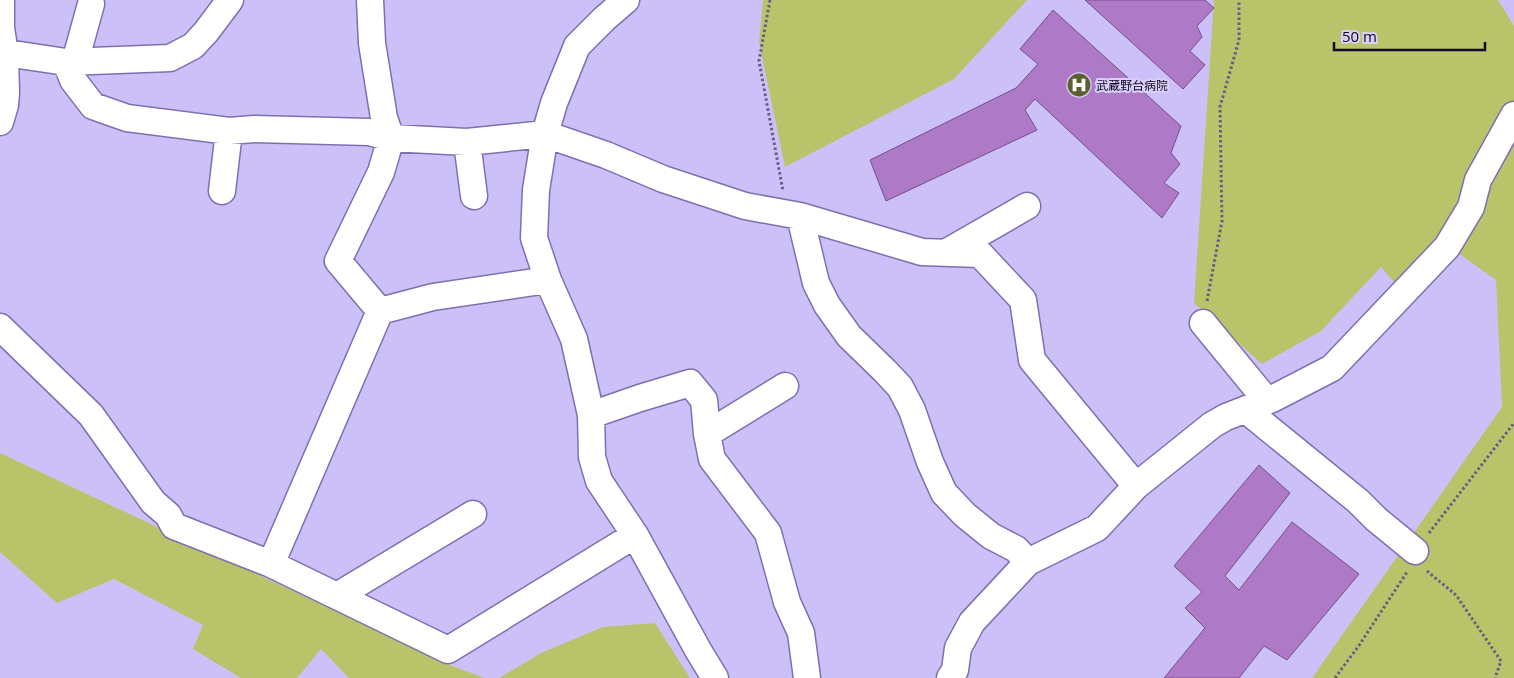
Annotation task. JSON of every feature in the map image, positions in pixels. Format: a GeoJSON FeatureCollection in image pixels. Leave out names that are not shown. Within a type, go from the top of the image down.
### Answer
{"type":"FeatureCollection","features":[{"type":"Feature","properties":{"kind":"street"},"geometry":{"type":"LineString","coordinates":[[0,122],[6,93],[2,53],[1,0]]}},
{"type":"Feature","properties":{"kind":"street"},"geometry":{"type":"LineString","coordinates":[[2,53],[70,62],[170,58],[193,46],[230,0]]}},
{"type":"Feature","properties":{"kind":"street"},"geometry":{"type":"LineString","coordinates":[[370,0],[372,43],[384,118],[391,138],[381,172],[338,261],[380,311]]}},
{"type":"Feature","properties":{"kind":"street"},"geometry":{"type":"LineString","coordinates":[[626,0],[577,46],[554,103],[545,134],[536,190],[534,238],[548,280],[574,339],[591,414],[592,457],[599,481],[635,534],[715,678]]}},
{"type":"Feature","properties":{"kind":"street"},"geometry":{"type":"LineString","coordinates":[[91,4],[70,62],[73,80],[93,106],[127,118],[229,131],[254,129],[369,132],[391,138],[467,142],[545,134],[606,155],[663,179],[744,206],[793,215],[922,252],[980,254],[1023,300],[1032,360],[1136,486]]}},
{"type":"Feature","properties":{"kind":"street"},"geometry":{"type":"LineString","coordinates":[[956,675],[958,648],[972,622],[1028,562],[1097,528],[1136,486],[1226,417],[1256,405],[1332,368],[1446,247],[1471,207],[1478,180],[1514,115]]}},
{"type":"Feature","properties":{"kind":"street"},"geometry":{"type":"LineString","coordinates":[[222,191],[229,131]]}},
{"type":"Feature","properties":{"kind":"street"},"geometry":{"type":"LineString","coordinates":[[467,142],[474,196]]}},
{"type":"Feature","properties":{"kind":"street"},"geometry":{"type":"LineString","coordinates":[[947,252],[1027,206]]}},
{"type":"Feature","properties":{"kind":"street"},"geometry":{"type":"LineString","coordinates":[[793,215],[816,283],[826,304],[849,336],[900,387],[912,410],[930,462],[944,493],[965,515],[990,536],[1016,550],[1028,562]]}},
{"type":"Feature","properties":{"kind":"street"},"geometry":{"type":"LineString","coordinates":[[380,311],[434,297],[548,280]]}},
{"type":"Feature","properties":{"kind":"street"},"geometry":{"type":"LineString","coordinates":[[271,564],[380,311]]}},
{"type":"Feature","properties":{"kind":"street"},"geometry":{"type":"LineString","coordinates":[[1203,323],[1256,405],[1415,556]]}},
{"type":"Feature","properties":{"kind":"street"},"geometry":{"type":"LineString","coordinates":[[0,327],[91,416],[153,502],[168,515],[174,526],[271,564],[448,650],[635,534]]}},
{"type":"Feature","properties":{"kind":"street"},"geometry":{"type":"LineString","coordinates":[[591,414],[690,383],[704,400],[707,434],[712,459],[768,533],[787,602],[801,633],[807,678]]}},
{"type":"Feature","properties":{"kind":"street"},"geometry":{"type":"LineString","coordinates":[[707,434],[784,386]]}},
{"type":"Feature","properties":{"kind":"street"},"geometry":{"type":"LineString","coordinates":[[337,596],[474,513]]}},
{"type":"Feature","properties":{"kind":"path"},"geometry":{"type":"LineString","coordinates":[[770,0],[759,61],[793,215]]}},
{"type":"Feature","properties":{"kind":"path"},"geometry":{"type":"LineString","coordinates":[[1203,323],[1222,221],[1220,106],[1239,40],[1240,0]]}},
{"type":"Feature","properties":{"kind":"path"},"geometry":{"type":"LineString","coordinates":[[1335,678],[1360,644],[1415,556],[1514,423]]}},
{"type":"Feature","properties":{"kind":"path"},"geometry":{"type":"LineString","coordinates":[[1415,556],[1456,595],[1500,661],[1495,678]]}},
{"type":"Feature","properties":{"kind":"green space"},"geometry":{"type":"Polygon","coordinates":[[[763,0],[1027,0],[954,79],[785,167],[759,42],[763,0]]]}},
{"type":"Feature","properties":{"kind":"green space"},"geometry":{"type":"Polygon","coordinates":[[[1214,0],[1498,0],[1514,26],[1514,678],[1312,678],[1502,407],[1496,280],[1454,250],[1408,298],[1381,267],[1321,331],[1262,364],[1194,303],[1214,0]]]}},
{"type":"Feature","properties":{"kind":"green space"},"geometry":{"type":"Polygon","coordinates":[[[0,453],[452,666],[485,678],[349,678],[321,649],[297,678],[241,678],[193,649],[203,625],[114,579],[57,603],[0,552],[0,453]]]}},
{"type":"Feature","properties":{"kind":"green space"},"geometry":{"type":"Polygon","coordinates":[[[655,623],[690,678],[499,678],[541,653],[603,627],[655,623]]]}},
{"type":"Feature","properties":{"kind":"building"},"geometry":{"type":"Polygon","coordinates":[[[1085,0],[1205,0],[1214,8],[1197,26],[1202,37],[1190,51],[1205,65],[1183,89],[1085,0]]]}},
{"type":"Feature","properties":{"kind":"building"},"geometry":{"type":"Polygon","coordinates":[[[1053,10],[1181,126],[1171,153],[1180,164],[1164,183],[1179,193],[1162,218],[1035,99],[1025,110],[1037,130],[886,201],[870,160],[1016,88],[1038,64],[1020,49],[1053,10]]]}},
{"type":"Feature","properties":{"kind":"building"},"geometry":{"type":"Polygon","coordinates":[[[1259,465],[1290,493],[1225,576],[1239,590],[1292,522],[1359,574],[1287,660],[1264,646],[1239,678],[1164,678],[1205,628],[1185,608],[1202,592],[1174,566],[1259,465]]]}},
{"type":"Feature","properties":{"kind":"place","name":"武蔵野台病院"},"geometry":{"type":"Point","coordinates":[1079,85]}}]}
